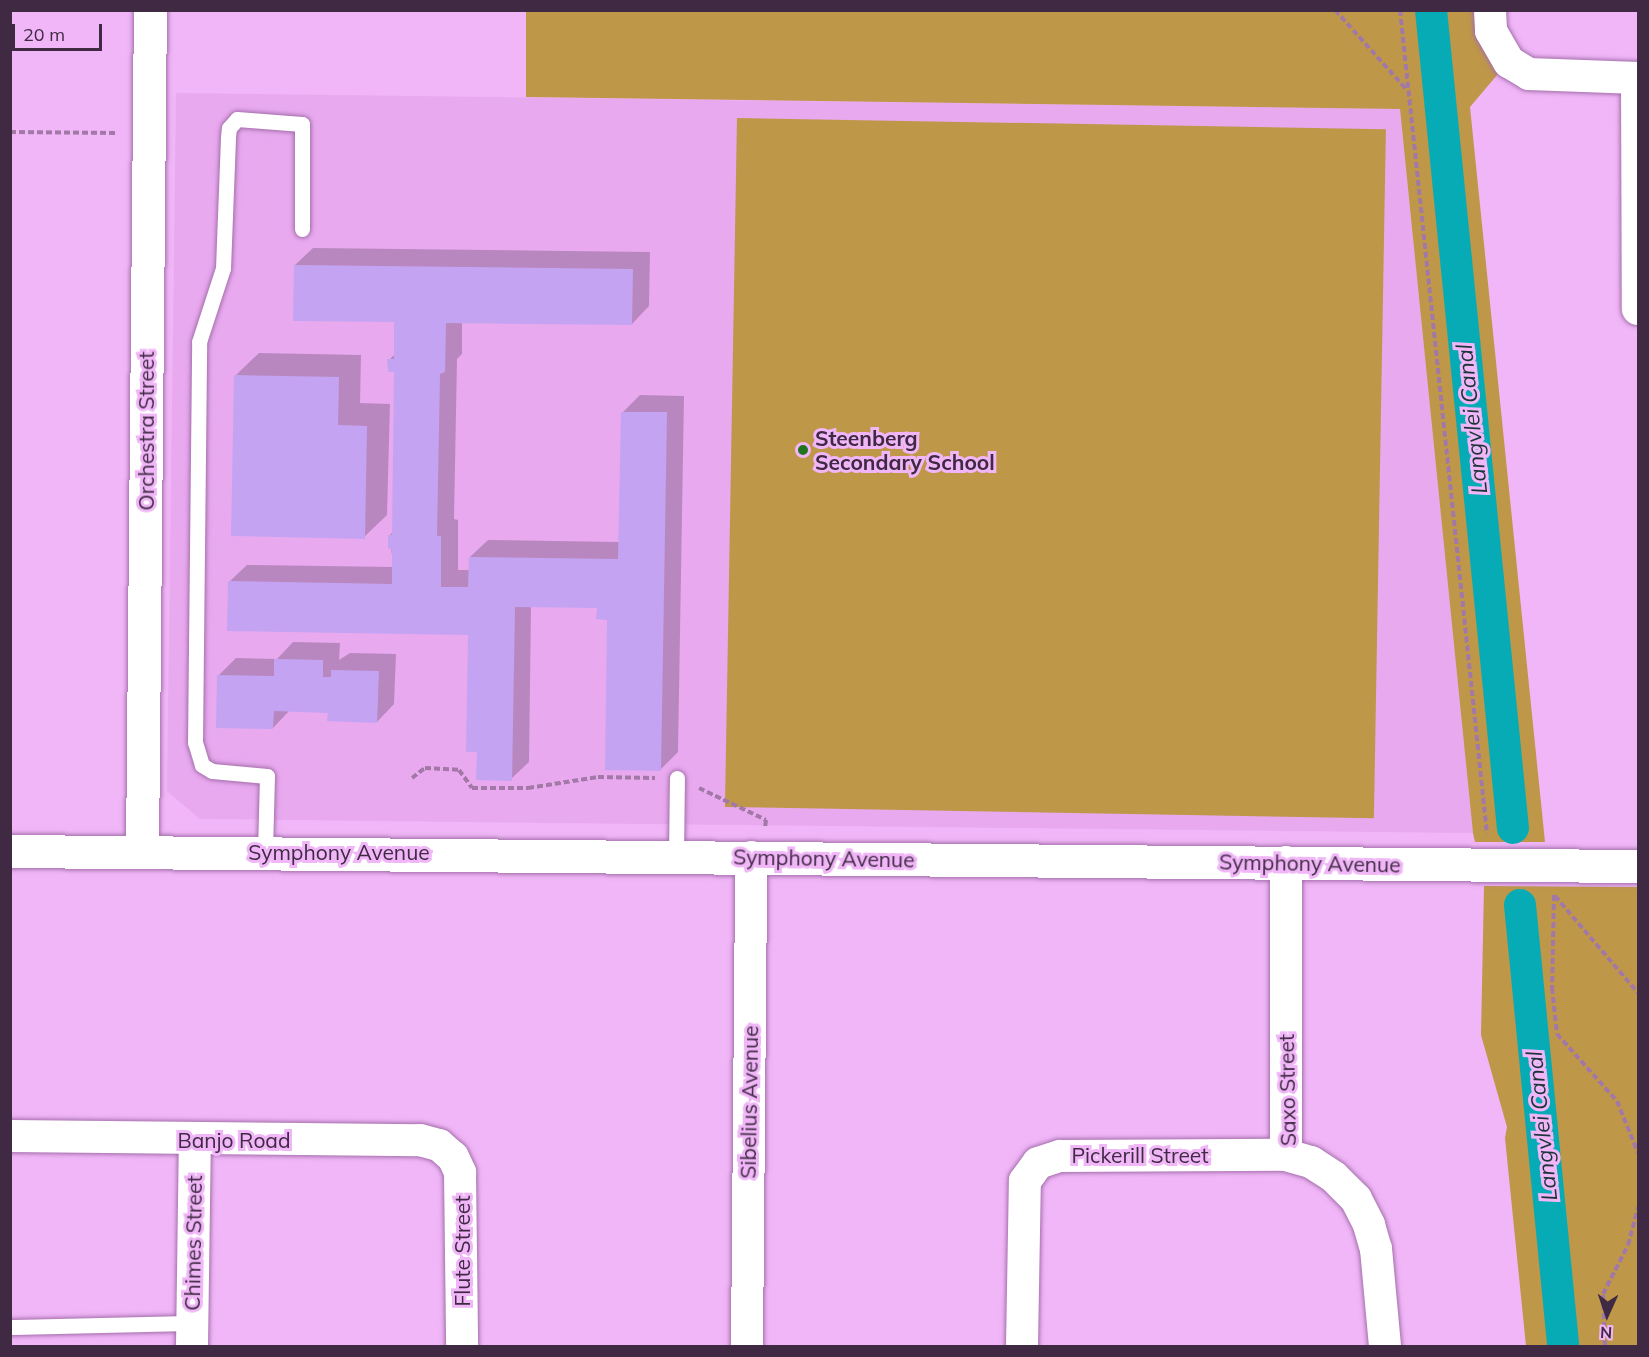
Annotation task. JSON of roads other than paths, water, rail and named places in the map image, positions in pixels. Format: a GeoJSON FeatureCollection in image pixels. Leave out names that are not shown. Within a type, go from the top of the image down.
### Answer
{"type":"FeatureCollection","features":[{"type":"Feature","properties":{"kind":"street","name":"Orchestra Street"},"geometry":{"type":"LineString","coordinates":[[142,852],[150,10]]}},
{"type":"Feature","properties":{"kind":"street"},"geometry":{"type":"LineString","coordinates":[[1490,10],[1491,32],[1509,62],[1528,74],[1638,78],[1638,309]]}},
{"type":"Feature","properties":{"kind":"street","name":"Symphony Avenue"},"geometry":{"type":"LineString","coordinates":[[10,851],[676,856],[758,845],[1286,862],[1487,850],[1551,883],[1638,866]]}},
{"type":"Feature","properties":{"kind":"street","name":"Sibelius Avenue"},"geometry":{"type":"LineString","coordinates":[[747,1347],[758,845]]}},
{"type":"Feature","properties":{"kind":"street","name":"Saxo Street"},"geometry":{"type":"LineString","coordinates":[[1286,862],[1286,1155],[1311,1162],[1334,1177],[1356,1199],[1369,1225],[1376,1249],[1385,1347]]}},
{"type":"Feature","properties":{"kind":"street","name":"Banjo Road"},"geometry":{"type":"LineString","coordinates":[[10,1136],[195,1140],[420,1140],[439,1146],[453,1157]]}},
{"type":"Feature","properties":{"kind":"street","name":"Chimes Street"},"geometry":{"type":"LineString","coordinates":[[192,1335],[195,1140]]}},
{"type":"Feature","properties":{"kind":"street","name":"Pickerill Street"},"geometry":{"type":"LineString","coordinates":[[1022,1347],[1025,1181],[1038,1164],[1060,1156],[1286,1155]]}},
{"type":"Feature","properties":{"kind":"street","name":"Flute Street"},"geometry":{"type":"LineString","coordinates":[[453,1157],[460,1172],[462,1190],[462,1347]]}},
{"type":"Feature","properties":{"kind":"lane"},"geometry":{"type":"LineString","coordinates":[[266,852],[267,776],[212,771],[202,765],[195,742],[198,342],[223,268],[228,137],[229,129],[237,119],[302,124],[302,229]]}},
{"type":"Feature","properties":{"kind":"lane"},"geometry":{"type":"LineString","coordinates":[[676,856],[677,778]]}},
{"type":"Feature","properties":{"kind":"lane"},"geometry":{"type":"LineString","coordinates":[[10,1327],[192,1335]]}},
{"type":"Feature","properties":{"kind":"waterway","name":"Langvlei Canal"},"geometry":{"type":"LineString","coordinates":[[1431,10],[1513,828]]}},
{"type":"Feature","properties":{"kind":"waterway","name":"Langvlei Canal"},"geometry":{"type":"LineString","coordinates":[[1520,905],[1563,1346]]}},
{"type":"Feature","properties":{"kind":"place","name":"Steenberg Secondary School"},"geometry":{"type":"Point","coordinates":[803,450]}}]}
